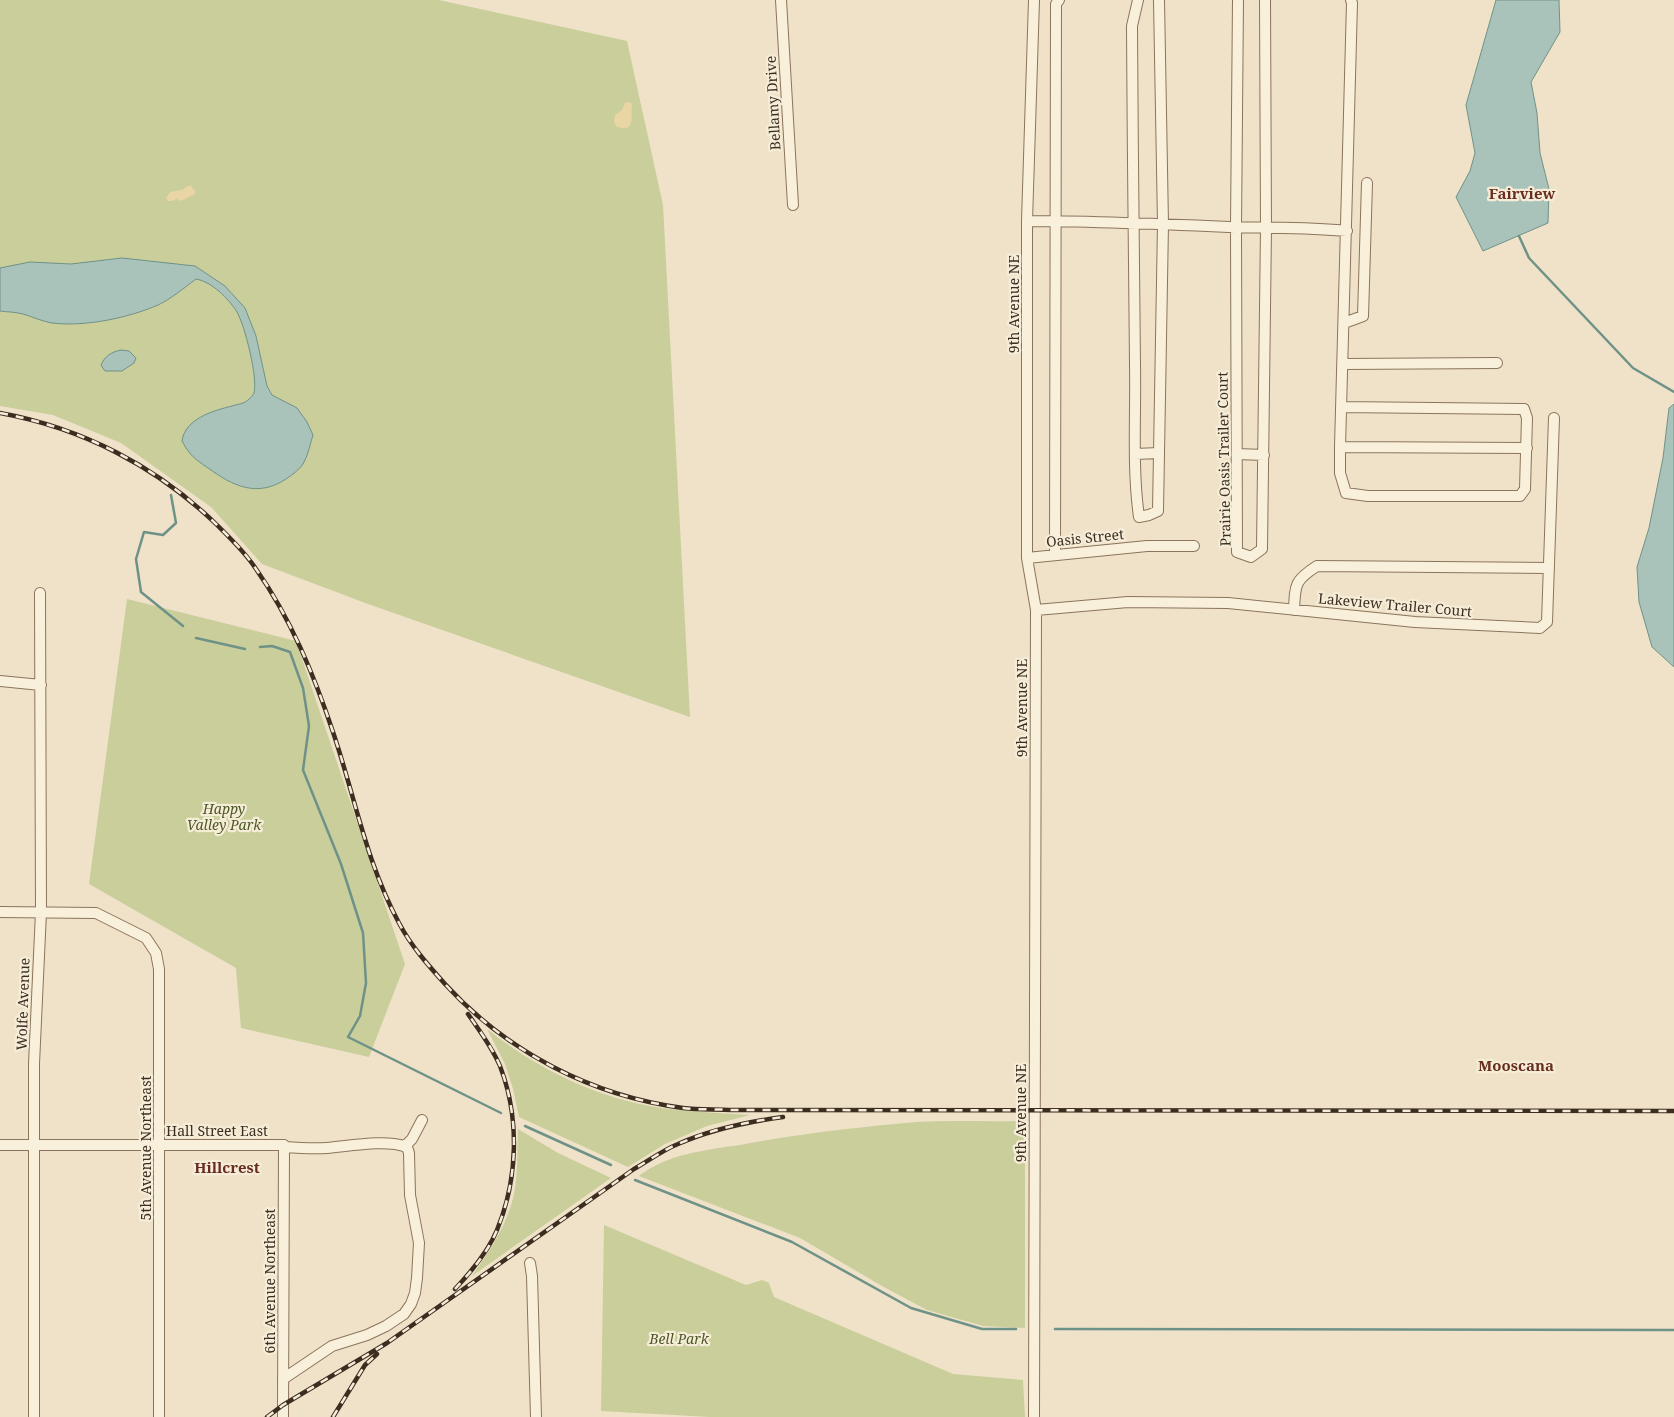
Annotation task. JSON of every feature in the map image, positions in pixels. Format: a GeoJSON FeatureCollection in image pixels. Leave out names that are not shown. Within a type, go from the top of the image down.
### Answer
{"type":"FeatureCollection","features":[{"type":"Feature","properties":{"kind":"street","name":"Bellamy Drive"},"geometry":{"type":"LineString","coordinates":[[781,0],[793,205]]}},
{"type":"Feature","properties":{"kind":"street","name":"9th Avenue NE"},"geometry":{"type":"LineString","coordinates":[[1034,0],[1028,221],[1027,558],[1036,610],[1034,1417]]}},
{"type":"Feature","properties":{"kind":"street"},"geometry":{"type":"LineString","coordinates":[[1055,555],[1056,4],[1059,0]]}},
{"type":"Feature","properties":{"kind":"street"},"geometry":{"type":"LineString","coordinates":[[1138,0],[1132,26],[1135,485],[1139,517],[1158,511],[1163,224],[1159,0]]}},
{"type":"Feature","properties":{"kind":"street","name":"Prairie Oasis Trailer Court"},"geometry":{"type":"LineString","coordinates":[[1238,0],[1236,227],[1237,552],[1251,557],[1262,549],[1266,228],[1264,0]]}},
{"type":"Feature","properties":{"kind":"street"},"geometry":{"type":"LineString","coordinates":[[1341,407],[1524,409],[1527,418],[1525,489],[1520,496],[1368,496],[1346,493],[1340,473],[1340,448],[1341,407],[1347,231],[1351,0]]}},
{"type":"Feature","properties":{"kind":"street"},"geometry":{"type":"LineString","coordinates":[[1344,323],[1363,316],[1367,183]]}},
{"type":"Feature","properties":{"kind":"street"},"geometry":{"type":"LineString","coordinates":[[1028,221],[1134,222],[1347,231]]}},
{"type":"Feature","properties":{"kind":"street"},"geometry":{"type":"LineString","coordinates":[[1343,364],[1497,363]]}},
{"type":"Feature","properties":{"kind":"street","name":"Lakeview Trailer Court"},"geometry":{"type":"LineString","coordinates":[[1036,610],[1128,602],[1228,603],[1415,622],[1540,628],[1547,622],[1554,418]]}},
{"type":"Feature","properties":{"kind":"street"},"geometry":{"type":"LineString","coordinates":[[1340,448],[1527,448]]}},
{"type":"Feature","properties":{"kind":"street"},"geometry":{"type":"LineString","coordinates":[[1135,454],[1159,454]]}},
{"type":"Feature","properties":{"kind":"street"},"geometry":{"type":"LineString","coordinates":[[1238,454],[1264,455]]}},
{"type":"Feature","properties":{"kind":"street","name":"Oasis Street"},"geometry":{"type":"LineString","coordinates":[[1027,558],[1146,546],[1194,546]]}},
{"type":"Feature","properties":{"kind":"street"},"geometry":{"type":"LineString","coordinates":[[1294,610],[1295,587],[1302,576],[1318,566],[1549,568]]}},
{"type":"Feature","properties":{"kind":"street","name":"Wolfe Avenue"},"geometry":{"type":"LineString","coordinates":[[34,1417],[34,1064],[41,912],[40,593]]}},
{"type":"Feature","properties":{"kind":"street"},"geometry":{"type":"LineString","coordinates":[[0,681],[40,685]]}},
{"type":"Feature","properties":{"kind":"street"},"geometry":{"type":"LineString","coordinates":[[0,912],[41,912]]}},
{"type":"Feature","properties":{"kind":"street","name":"5th Avenue Northeast"},"geometry":{"type":"LineString","coordinates":[[41,912],[96,912],[146,938],[156,952],[159,969],[159,1417]]}},
{"type":"Feature","properties":{"kind":"street"},"geometry":{"type":"LineString","coordinates":[[283,1379],[332,1346],[379,1330],[404,1314],[411,1304],[417,1278],[419,1243],[410,1195],[409,1152],[405,1146],[412,1140],[422,1120]]}},
{"type":"Feature","properties":{"kind":"street","name":"Hall Street East"},"geometry":{"type":"LineString","coordinates":[[0,1144],[284,1146],[324,1148],[386,1143],[405,1146]]}},
{"type":"Feature","properties":{"kind":"street","name":"6th Avenue Northeast"},"geometry":{"type":"LineString","coordinates":[[282,1417],[284,1146]]}},
{"type":"Feature","properties":{"kind":"street"},"geometry":{"type":"LineString","coordinates":[[530,1263],[536,1417]]}},
{"type":"Feature","properties":{"kind":"green space"},"geometry":{"type":"Polygon","coordinates":[[[0,0],[439,0],[627,41],[663,205],[690,717],[368,604],[262,564],[211,507],[121,443],[53,415],[0,406],[0,0]]]}},
{"type":"Feature","properties":{"kind":"green space","name":"Happy Valley Park"},"geometry":{"type":"Polygon","coordinates":[[[127,599],[296,641],[405,964],[369,1057],[241,1028],[236,968],[89,884],[127,599]]]}},
{"type":"Feature","properties":{"kind":"green space"},"geometry":{"type":"Polygon","coordinates":[[[487,1029],[507,1044],[551,1071],[573,1082],[621,1099],[670,1109],[750,1115],[707,1126],[665,1144],[628,1167],[519,1117],[505,1064],[487,1029]]]}},
{"type":"Feature","properties":{"kind":"green space"},"geometry":{"type":"Polygon","coordinates":[[[1019,1121],[1025,1125],[1025,1328],[983,1326],[927,1310],[800,1238],[639,1176],[662,1163],[687,1154],[806,1134],[917,1122],[1019,1121]]]}},
{"type":"Feature","properties":{"kind":"green space"},"geometry":{"type":"Polygon","coordinates":[[[518,1129],[558,1153],[611,1178],[472,1276],[493,1245],[509,1212],[516,1181],[518,1129]]]}},
{"type":"Feature","properties":{"kind":"green space","name":"Bell Park"},"geometry":{"type":"Polygon","coordinates":[[[604,1225],[746,1285],[762,1280],[769,1283],[774,1297],[953,1374],[1023,1380],[1025,1417],[710,1417],[601,1411],[604,1225]]]}},
{"type":"Feature","properties":{"kind":"sand"},"geometry":{"type":"Polygon","coordinates":[[[629,102],[632,104],[630,125],[623,128],[617,127],[614,123],[615,115],[622,110],[625,103],[629,102]]]}},
{"type":"Feature","properties":{"kind":"sand"},"geometry":{"type":"Polygon","coordinates":[[[191,186],[195,194],[181,201],[177,199],[168,201],[166,198],[170,192],[182,190],[191,186]]]}},
{"type":"Feature","properties":{"kind":"water"},"geometry":{"type":"Polygon","coordinates":[[[1496,0],[1559,0],[1560,32],[1531,82],[1537,113],[1540,153],[1549,189],[1548,223],[1483,251],[1456,197],[1470,171],[1475,153],[1466,105],[1496,0]]]}},
{"type":"Feature","properties":{"kind":"water"},"geometry":{"type":"Polygon","coordinates":[[[122,258],[195,266],[225,286],[245,308],[256,336],[267,386],[272,395],[297,408],[313,435],[305,461],[286,479],[275,485],[255,489],[236,484],[200,462],[190,454],[182,441],[188,427],[201,417],[216,410],[245,402],[254,393],[252,364],[240,319],[229,301],[208,283],[196,279],[173,297],[146,310],[106,320],[78,324],[52,323],[20,313],[0,311],[0,268],[30,262],[71,264],[122,258]]]}},
{"type":"Feature","properties":{"kind":"water"},"geometry":{"type":"Polygon","coordinates":[[[121,350],[129,351],[136,358],[134,363],[122,371],[105,371],[101,365],[104,359],[111,353],[121,350]]]}},
{"type":"Feature","properties":{"kind":"water"},"geometry":{"type":"Polygon","coordinates":[[[1674,404],[1674,667],[1652,647],[1639,602],[1637,567],[1649,528],[1663,458],[1669,408],[1674,404]]]}},
{"type":"Feature","properties":{"kind":"waterway"},"geometry":{"type":"LineString","coordinates":[[1519,236],[1529,258],[1633,368],[1674,392]]}},
{"type":"Feature","properties":{"kind":"waterway"},"geometry":{"type":"LineString","coordinates":[[171,495],[176,523],[163,535],[144,532],[136,559],[141,592],[183,626]]}},
{"type":"Feature","properties":{"kind":"waterway"},"geometry":{"type":"LineString","coordinates":[[196,638],[245,649]]}},
{"type":"Feature","properties":{"kind":"waterway"},"geometry":{"type":"LineString","coordinates":[[260,647],[272,646],[290,652],[303,688],[309,726],[303,770],[341,864],[363,933],[366,983],[360,1016],[348,1037],[501,1113]]}},
{"type":"Feature","properties":{"kind":"waterway"},"geometry":{"type":"LineString","coordinates":[[525,1126],[611,1165]]}},
{"type":"Feature","properties":{"kind":"waterway"},"geometry":{"type":"LineString","coordinates":[[635,1180],[792,1242],[911,1308],[982,1329],[1016,1329]]}},
{"type":"Feature","properties":{"kind":"waterway"},"geometry":{"type":"LineString","coordinates":[[1055,1329],[1674,1330]]}},
{"type":"Feature","properties":{"kind":"railway"},"geometry":{"type":"LineString","coordinates":[[0,413],[30,420],[89,439],[143,467],[193,503],[242,551],[269,588],[291,628],[310,669],[341,756],[369,853],[388,900],[409,940],[445,984],[469,1008],[496,1030],[524,1050],[553,1067],[584,1081],[616,1093],[649,1102],[683,1108],[732,1110],[1674,1111]]}},
{"type":"Feature","properties":{"kind":"railway"},"geometry":{"type":"LineString","coordinates":[[455,1289],[479,1261],[497,1230],[509,1190],[514,1148],[511,1106],[500,1066],[489,1045],[468,1014]]}},
{"type":"Feature","properties":{"kind":"railway"},"geometry":{"type":"LineString","coordinates":[[267,1417],[283,1405],[387,1343],[661,1152],[716,1130],[783,1117]]}},
{"type":"Feature","properties":{"kind":"railway"},"geometry":{"type":"LineString","coordinates":[[333,1417],[365,1365],[377,1354]]}},
{"type":"Feature","properties":{"kind":"district","name":"Fairview"},"geometry":{"type":"Point","coordinates":[1522,194]}},
{"type":"Feature","properties":{"kind":"district","name":"Mooscana"},"geometry":{"type":"Point","coordinates":[1516,1066]}},
{"type":"Feature","properties":{"kind":"district","name":"Hillcrest"},"geometry":{"type":"Point","coordinates":[227,1168]}}]}
